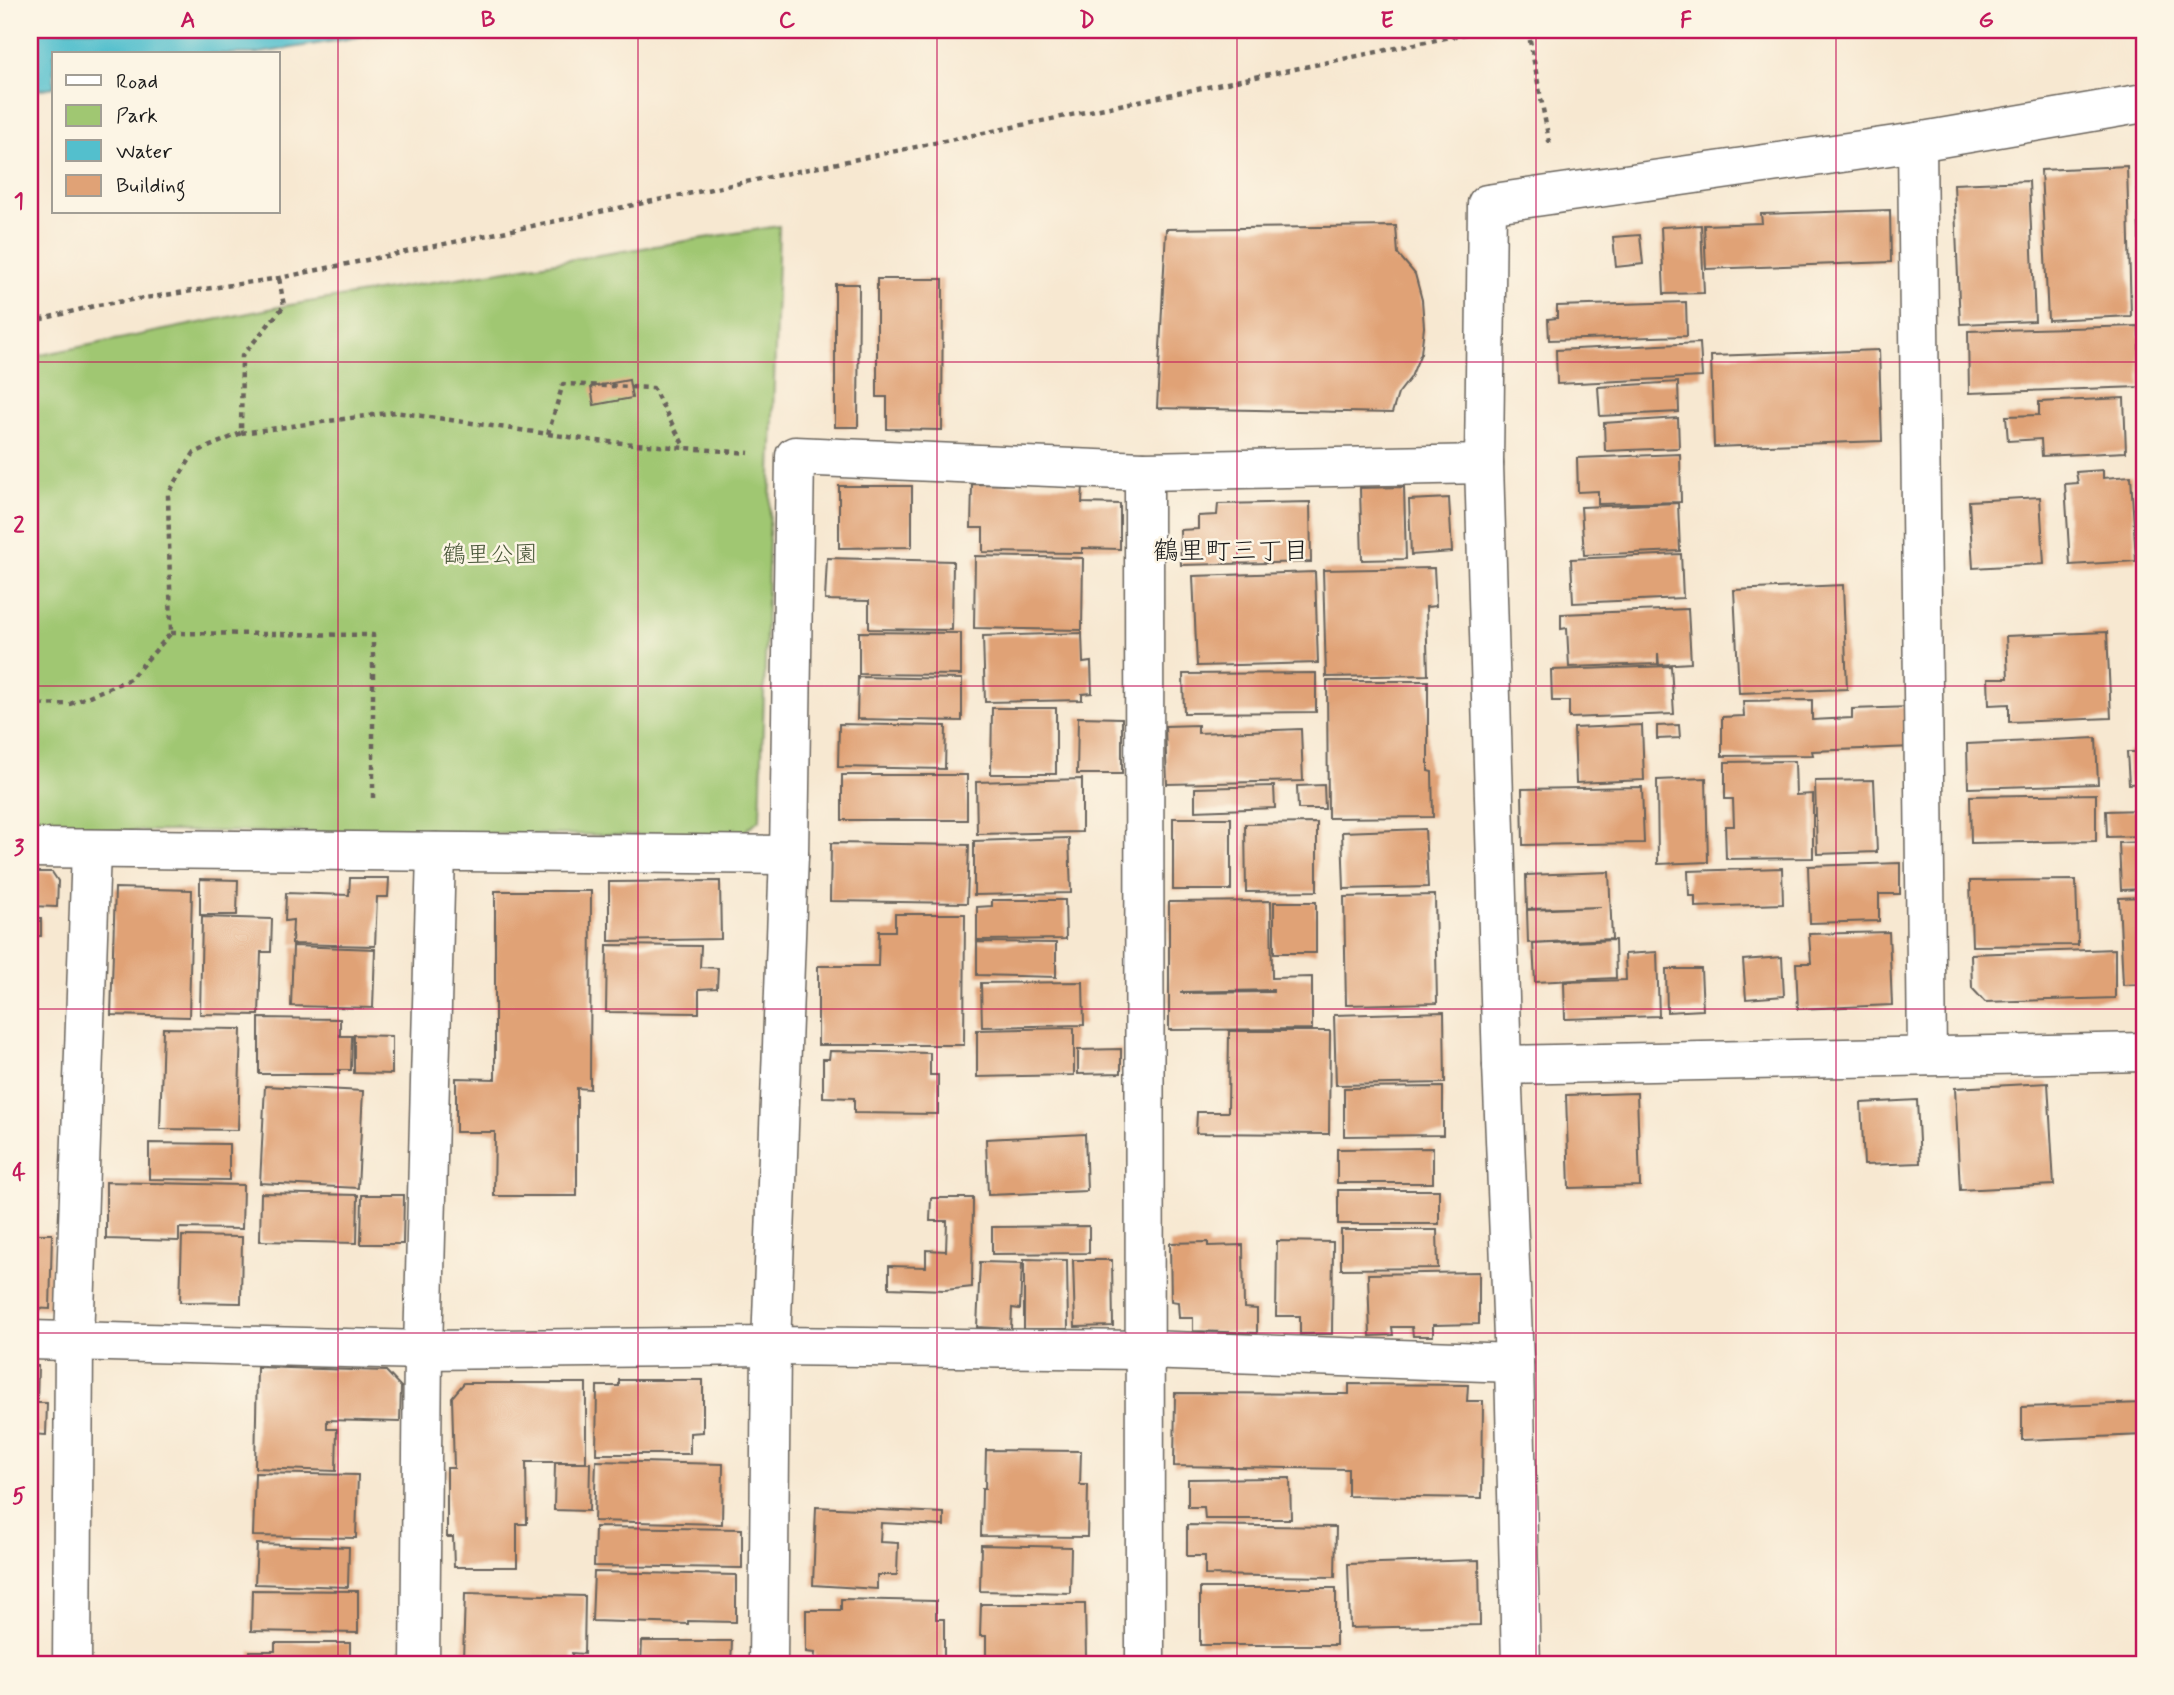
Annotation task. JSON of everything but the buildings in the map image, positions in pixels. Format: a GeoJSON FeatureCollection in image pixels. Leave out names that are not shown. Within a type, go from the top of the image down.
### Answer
{"type":"FeatureCollection","features":[{"type":"Feature","properties":{"kind":"street"},"geometry":{"type":"LineString","coordinates":[[1521,1665],[1514,1363],[1484,464],[1487,204],[1917,142],[2144,103]]}},
{"type":"Feature","properties":{"kind":"street"},"geometry":{"type":"LineString","coordinates":[[1917,142],[1927,1056]]}},
{"type":"Feature","properties":{"kind":"street"},"geometry":{"type":"LineString","coordinates":[[768,1665],[771,1346],[789,855],[795,456],[1144,471],[1484,464]]}},
{"type":"Feature","properties":{"kind":"street"},"geometry":{"type":"LineString","coordinates":[[1144,471],[1145,1665]]}},
{"type":"Feature","properties":{"kind":"street"},"geometry":{"type":"LineString","coordinates":[[30,848],[789,855]]}},
{"type":"Feature","properties":{"kind":"street"},"geometry":{"type":"LineString","coordinates":[[72,1665],[74,1341],[91,849]]}},
{"type":"Feature","properties":{"kind":"street"},"geometry":{"type":"LineString","coordinates":[[420,1665],[424,1350],[436,852]]}},
{"type":"Feature","properties":{"kind":"street"},"geometry":{"type":"LineString","coordinates":[[1502,1065],[2144,1052]]}},
{"type":"Feature","properties":{"kind":"street"},"geometry":{"type":"LineString","coordinates":[[30,1340],[424,1350],[771,1346],[1144,1350],[1514,1363]]}},
{"type":"Feature","properties":{"kind":"path"},"geometry":{"type":"LineString","coordinates":[[30,323],[98,305],[279,278],[1484,30]]}},
{"type":"Feature","properties":{"kind":"path"},"geometry":{"type":"LineString","coordinates":[[1528,30],[1552,158]]}},
{"type":"Feature","properties":{"kind":"path"},"geometry":{"type":"LineString","coordinates":[[241,433],[242,356],[284,306],[279,278]]}},
{"type":"Feature","properties":{"kind":"path"},"geometry":{"type":"LineString","coordinates":[[548,434],[564,384],[653,388],[685,448]]}},
{"type":"Feature","properties":{"kind":"path"},"geometry":{"type":"LineString","coordinates":[[30,705],[69,704],[130,679],[171,633],[168,494],[194,453],[241,433],[395,412],[548,434],[795,456]]}},
{"type":"Feature","properties":{"kind":"path"},"geometry":{"type":"LineString","coordinates":[[171,633],[373,635],[373,851]]}},
{"type":"Feature","properties":{"kind":"green space","name":"鶴里公園"},"geometry":{"type":"Polygon","coordinates":[[[779,226],[760,819],[739,836],[30,830],[30,357],[284,306],[779,226]]]}},
{"type":"Feature","properties":{"kind":"water"},"geometry":{"type":"Polygon","coordinates":[[[30,30],[402,30],[267,52],[52,52],[52,87],[30,91],[30,30]]]}},
{"type":"Feature","properties":{"kind":"district","name":"鶴里町三丁目"},"geometry":{"type":"Point","coordinates":[1231,552]}}]}
